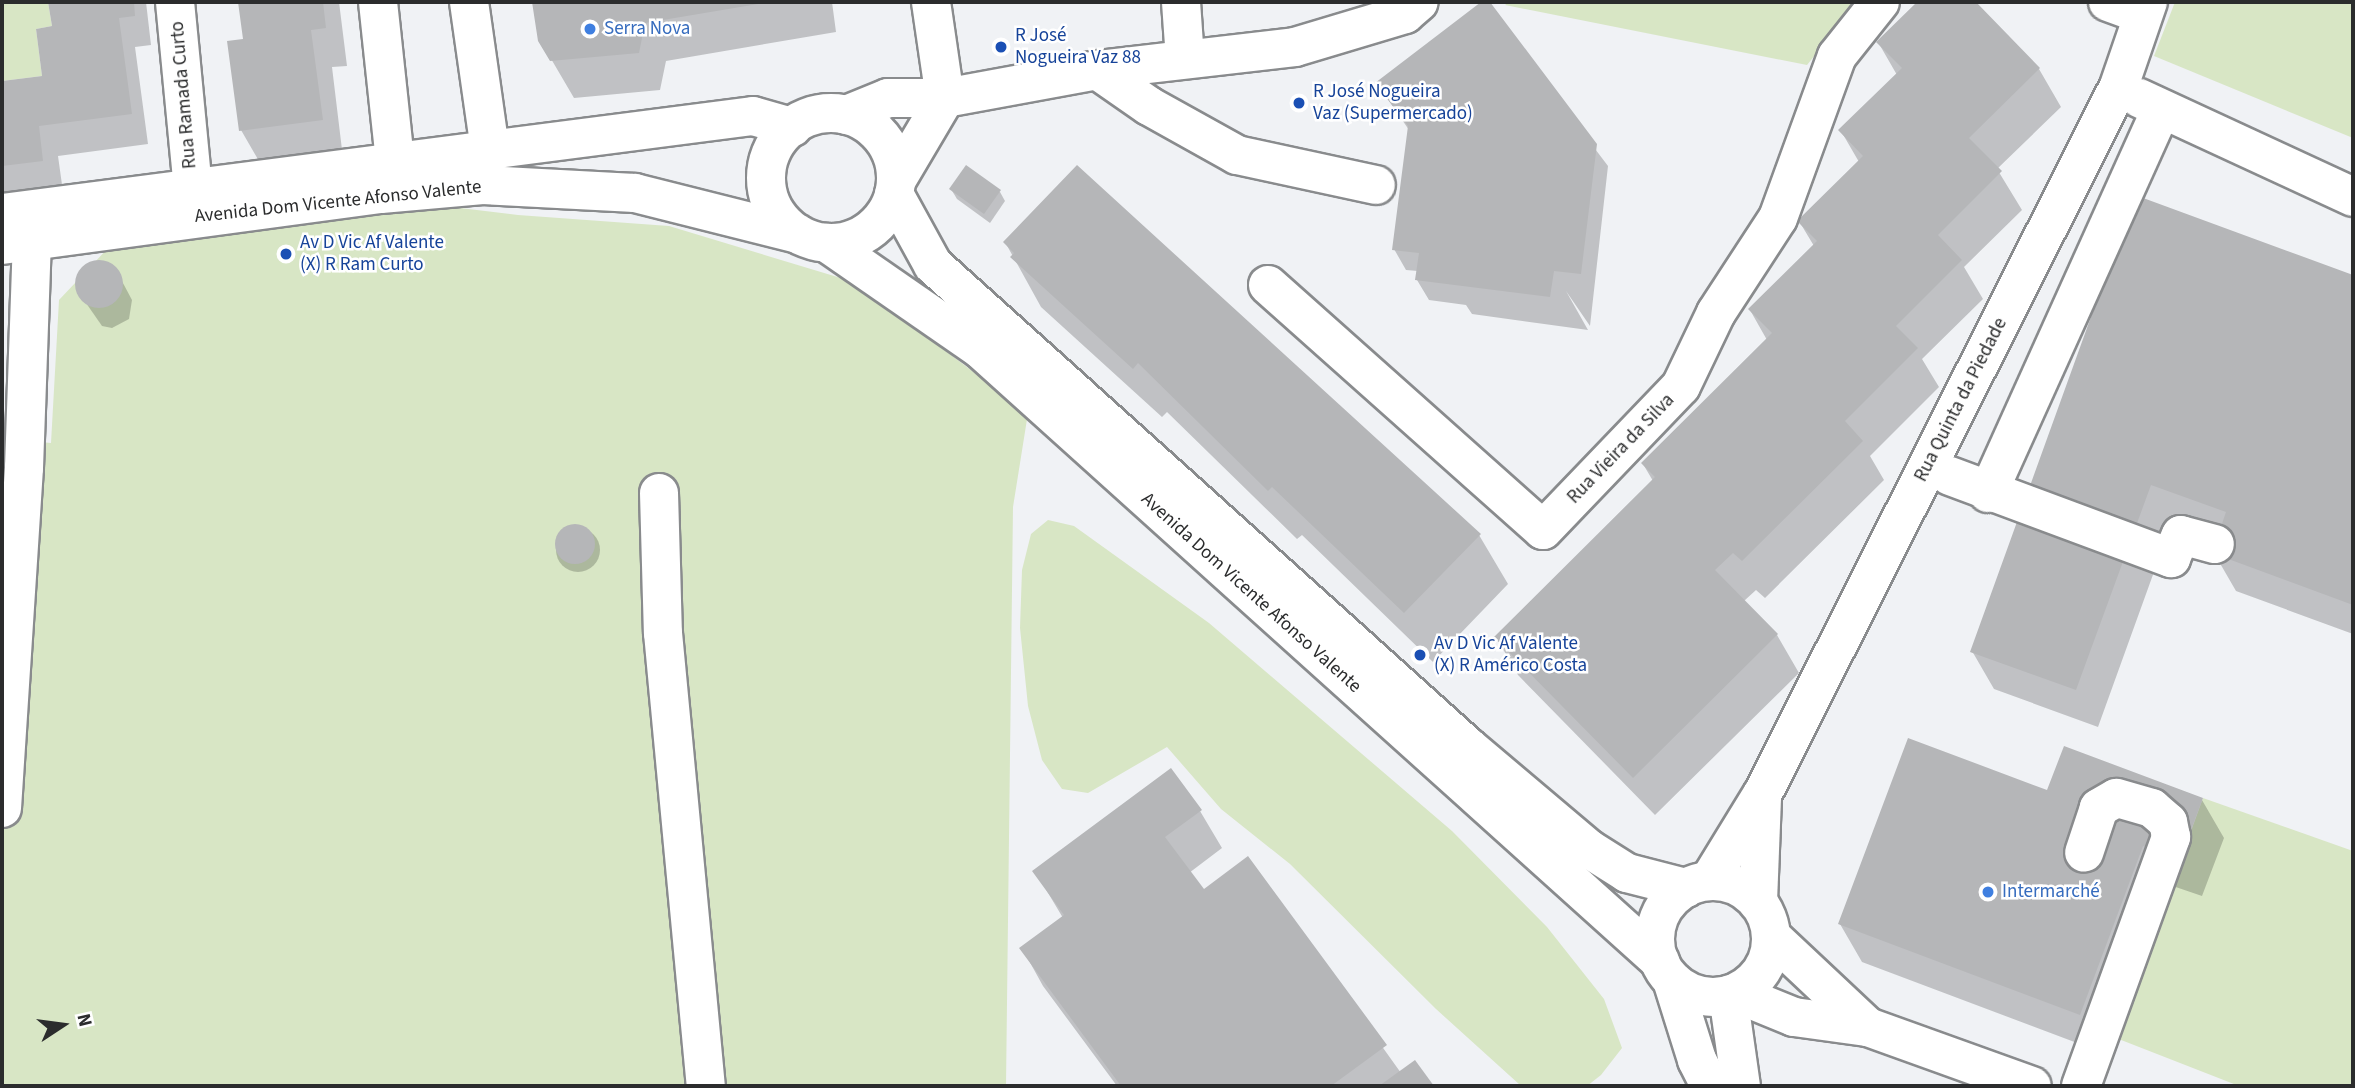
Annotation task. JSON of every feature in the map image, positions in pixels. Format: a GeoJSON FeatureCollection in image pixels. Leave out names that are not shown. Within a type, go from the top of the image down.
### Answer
{"type":"FeatureCollection","features":[{"type":"Feature","properties":{"kind":"street","name":"Rua Ramada Curto"},"geometry":{"type":"LineString","coordinates":[[175,2],[193,188]]}},
{"type":"Feature","properties":{"kind":"street"},"geometry":{"type":"LineString","coordinates":[[378,2],[395,162]]}},
{"type":"Feature","properties":{"kind":"street"},"geometry":{"type":"LineString","coordinates":[[469,2],[490,149]]}},
{"type":"Feature","properties":{"kind":"street"},"geometry":{"type":"LineString","coordinates":[[931,2],[945,98],[895,188],[879,223],[864,234],[812,238],[771,202],[766,182],[777,142],[792,127],[808,117],[846,115],[888,98],[945,98],[1097,70],[1295,47],[1405,14],[1419,2]]}},
{"type":"Feature","properties":{"kind":"street"},"geometry":{"type":"LineString","coordinates":[[1181,2],[1185,59]]}},
{"type":"Feature","properties":{"kind":"street","name":"Rua Vieira da Silva"},"geometry":{"type":"LineString","coordinates":[[1268,285],[1543,530],[1681,386],[1716,313],[1778,218],[1837,57],[1880,2]]}},
{"type":"Feature","properties":{"kind":"street"},"geometry":{"type":"LineString","coordinates":[[2108,2],[2145,8]]}},
{"type":"Feature","properties":{"kind":"street","name":"Rua Quinta da Piedade"},"geometry":{"type":"LineString","coordinates":[[1698,885],[1763,793],[2119,86],[2145,8]]}},
{"type":"Feature","properties":{"kind":"street"},"geometry":{"type":"LineString","coordinates":[[1097,70],[1150,106],[1237,155],[1376,185]]}},
{"type":"Feature","properties":{"kind":"street"},"geometry":{"type":"LineString","coordinates":[[2119,86],[2161,110],[2353,197]]}},
{"type":"Feature","properties":{"kind":"street"},"geometry":{"type":"LineString","coordinates":[[1989,493],[2161,110]]}},
{"type":"Feature","properties":{"kind":"street"},"geometry":{"type":"LineString","coordinates":[[846,115],[863,122],[883,139],[894,163],[895,188]]}},
{"type":"Feature","properties":{"kind":"street","name":"Avenida Dom Vicente Afonso Valente"},"geometry":{"type":"LineString","coordinates":[[2,213],[753,116],[792,127]]}},
{"type":"Feature","properties":{"kind":"street","name":"Avenida Dom Vicente Afonso Valente"},"geometry":{"type":"LineString","coordinates":[[17,242],[355,197],[483,185],[635,193],[812,238],[980,349],[1666,971]]}},
{"type":"Feature","properties":{"kind":"street","name":"Avenida Dom Vicente Afonso Valente"},"geometry":{"type":"LineString","coordinates":[[895,188],[933,265],[1467,746],[1608,861],[1627,873],[1698,885]]}},
{"type":"Feature","properties":{"kind":"street"},"geometry":{"type":"LineString","coordinates":[[2,808],[24,468],[17,242]]}},
{"type":"Feature","properties":{"kind":"street"},"geometry":{"type":"LineString","coordinates":[[1950,476],[1989,493],[2171,558],[2181,535],[2215,544]]}},
{"type":"Feature","properties":{"kind":"street"},"geometry":{"type":"LineString","coordinates":[[659,493],[663,633],[706,1086]]}},
{"type":"Feature","properties":{"kind":"street"},"geometry":{"type":"LineString","coordinates":[[1732,994],[1762,970],[1763,793]]}},
{"type":"Feature","properties":{"kind":"street"},"geometry":{"type":"LineString","coordinates":[[2081,1086],[2171,837],[2168,822],[2152,808],[2116,798],[2099,808],[2084,853]]}},
{"type":"Feature","properties":{"kind":"street"},"geometry":{"type":"LineString","coordinates":[[1710,1086],[1697,1060],[1666,971],[1656,928],[1672,898],[1698,885],[1727,883],[1868,1027]]}},
{"type":"Feature","properties":{"kind":"street"},"geometry":{"type":"LineString","coordinates":[[1666,971],[1698,995],[1732,994],[1794,1017],[1868,1027],[2025,1085]]}},
{"type":"Feature","properties":{"kind":"street"},"geometry":{"type":"LineString","coordinates":[[1732,994],[1741,1086]]}},
{"type":"Feature","properties":{"kind":"green space"},"geometry":{"type":"Polygon","coordinates":[[[2,2],[48,2],[52,26],[36,29],[42,76],[2,81],[2,2]]]}},
{"type":"Feature","properties":{"kind":"green space"},"geometry":{"type":"Polygon","coordinates":[[[1509,2],[1858,2],[1807,65],[1505,5],[1509,2]]]}},
{"type":"Feature","properties":{"kind":"green space"},"geometry":{"type":"Polygon","coordinates":[[[2175,2],[2353,2],[2353,138],[2154,56],[2175,2]]]}},
{"type":"Feature","properties":{"kind":"green space"},"geometry":{"type":"Polygon","coordinates":[[[344,194],[518,215],[669,226],[854,282],[1028,413],[1013,507],[1006,1086],[2,1086],[2,527],[8,439],[51,443],[59,300],[110,246],[344,194]]]}},
{"type":"Feature","properties":{"kind":"green space"},"geometry":{"type":"Polygon","coordinates":[[[1048,520],[1074,526],[1209,623],[1452,831],[1547,927],[1604,999],[1622,1048],[1601,1075],[1587,1086],[1520,1085],[1436,1009],[1290,864],[1221,809],[1167,747],[1088,793],[1062,789],[1042,760],[1028,706],[1020,628],[1022,570],[1031,534],[1048,520]]]}},
{"type":"Feature","properties":{"kind":"green space"},"geometry":{"type":"Polygon","coordinates":[[[2203,798],[2353,851],[2353,1086],[2239,1086],[2116,1038],[2203,798]]]}},
{"type":"Feature","properties":{"kind":"building"},"geometry":{"type":"Polygon","coordinates":[[[48,2],[134,2],[135,16],[119,18],[132,114],[39,126],[43,161],[2,166],[2,81],[42,76],[36,29],[52,26],[48,2]]]}},
{"type":"Feature","properties":{"kind":"building"},"geometry":{"type":"Polygon","coordinates":[[[238,2],[323,2],[326,28],[311,30],[323,120],[239,131],[227,41],[243,39],[238,2]]]}},
{"type":"Feature","properties":{"kind":"building","name":"Serra Nova"},"geometry":{"type":"Polygon","coordinates":[[[532,2],[764,3],[645,23],[639,53],[550,61],[538,41],[532,2]]]}},
{"type":"Feature","properties":{"kind":"building"},"geometry":{"type":"Polygon","coordinates":[[[1481,2],[1490,2],[1597,144],[1581,274],[1554,271],[1550,297],[1415,280],[1419,253],[1392,250],[1408,126],[1375,83],[1481,2]]]}},
{"type":"Feature","properties":{"kind":"building"},"geometry":{"type":"Polygon","coordinates":[[[1917,2],[1976,2],[2040,68],[1969,138],[2002,171],[1938,235],[1962,260],[1896,326],[1918,348],[1845,421],[1863,441],[1742,561],[1733,553],[1715,570],[1778,634],[1633,778],[1494,637],[1655,477],[1641,463],[1772,333],[1748,309],[1817,241],[1797,221],[1863,156],[1838,130],[1902,68],[1876,42],[1917,2]]]}},
{"type":"Feature","properties":{"kind":"building"},"geometry":{"type":"Polygon","coordinates":[[[966,165],[1001,190],[984,214],[949,189],[966,165]]]}},
{"type":"Feature","properties":{"kind":"building"},"geometry":{"type":"Polygon","coordinates":[[[1077,165],[1481,534],[1404,613],[1272,487],[1268,491],[1138,363],[1133,369],[1010,257],[1014,253],[1003,242],[1077,165]]]}},
{"type":"Feature","properties":{"kind":"building"},"geometry":{"type":"Polygon","coordinates":[[[2135,195],[2353,275],[2353,605],[2212,553],[2226,512],[2151,485],[2076,690],[1970,652],[2135,195]]]}},
{"type":"Feature","properties":{"kind":"building"},"geometry":{"type":"Polygon","coordinates":[[[99,260],[116,267],[123,284],[116,301],[99,308],[82,301],[75,284],[82,267],[99,260]]]}},
{"type":"Feature","properties":{"kind":"building"},"geometry":{"type":"Polygon","coordinates":[[[2,433],[8,434],[4,495],[2,495],[2,433]]]}},
{"type":"Feature","properties":{"kind":"building"},"geometry":{"type":"Polygon","coordinates":[[[575,524],[589,530],[595,544],[589,558],[575,564],[561,558],[555,544],[561,530],[575,524]]]}},
{"type":"Feature","properties":{"kind":"building","name":"Intermarché"},"geometry":{"type":"Polygon","coordinates":[[[1908,738],[2047,790],[2064,746],[2203,798],[2180,859],[2143,846],[2080,1015],[1838,924],[1908,738]]]}},
{"type":"Feature","properties":{"kind":"building"},"geometry":{"type":"Polygon","coordinates":[[[1171,768],[1202,810],[1165,837],[1204,889],[1248,856],[1387,1045],[1331,1086],[1121,1086],[1019,948],[1064,915],[1032,871],[1171,768]]]}},
{"type":"Feature","properties":{"kind":"building"},"geometry":{"type":"Polygon","coordinates":[[[1415,1060],[1434,1086],[1379,1086],[1415,1060]]]}},
{"type":"Feature","properties":{"kind":"place","name":"Serra Nova"},"geometry":{"type":"Point","coordinates":[590,29]}},
{"type":"Feature","properties":{"kind":"place","name":"R José Nogueira Vaz 88"},"geometry":{"type":"Point","coordinates":[1001,47]}},
{"type":"Feature","properties":{"kind":"place","name":"R José Nogueira Vaz (Supermercado)"},"geometry":{"type":"Point","coordinates":[1299,103]}},
{"type":"Feature","properties":{"kind":"place","name":"Av D Vic Af Valente (X) R Ram Curto"},"geometry":{"type":"Point","coordinates":[286,254]}},
{"type":"Feature","properties":{"kind":"place","name":"Av D Vic Af Valente (X) R Américo Costa"},"geometry":{"type":"Point","coordinates":[1420,655]}},
{"type":"Feature","properties":{"kind":"place","name":"Intermarché"},"geometry":{"type":"Point","coordinates":[1988,892]}}]}
